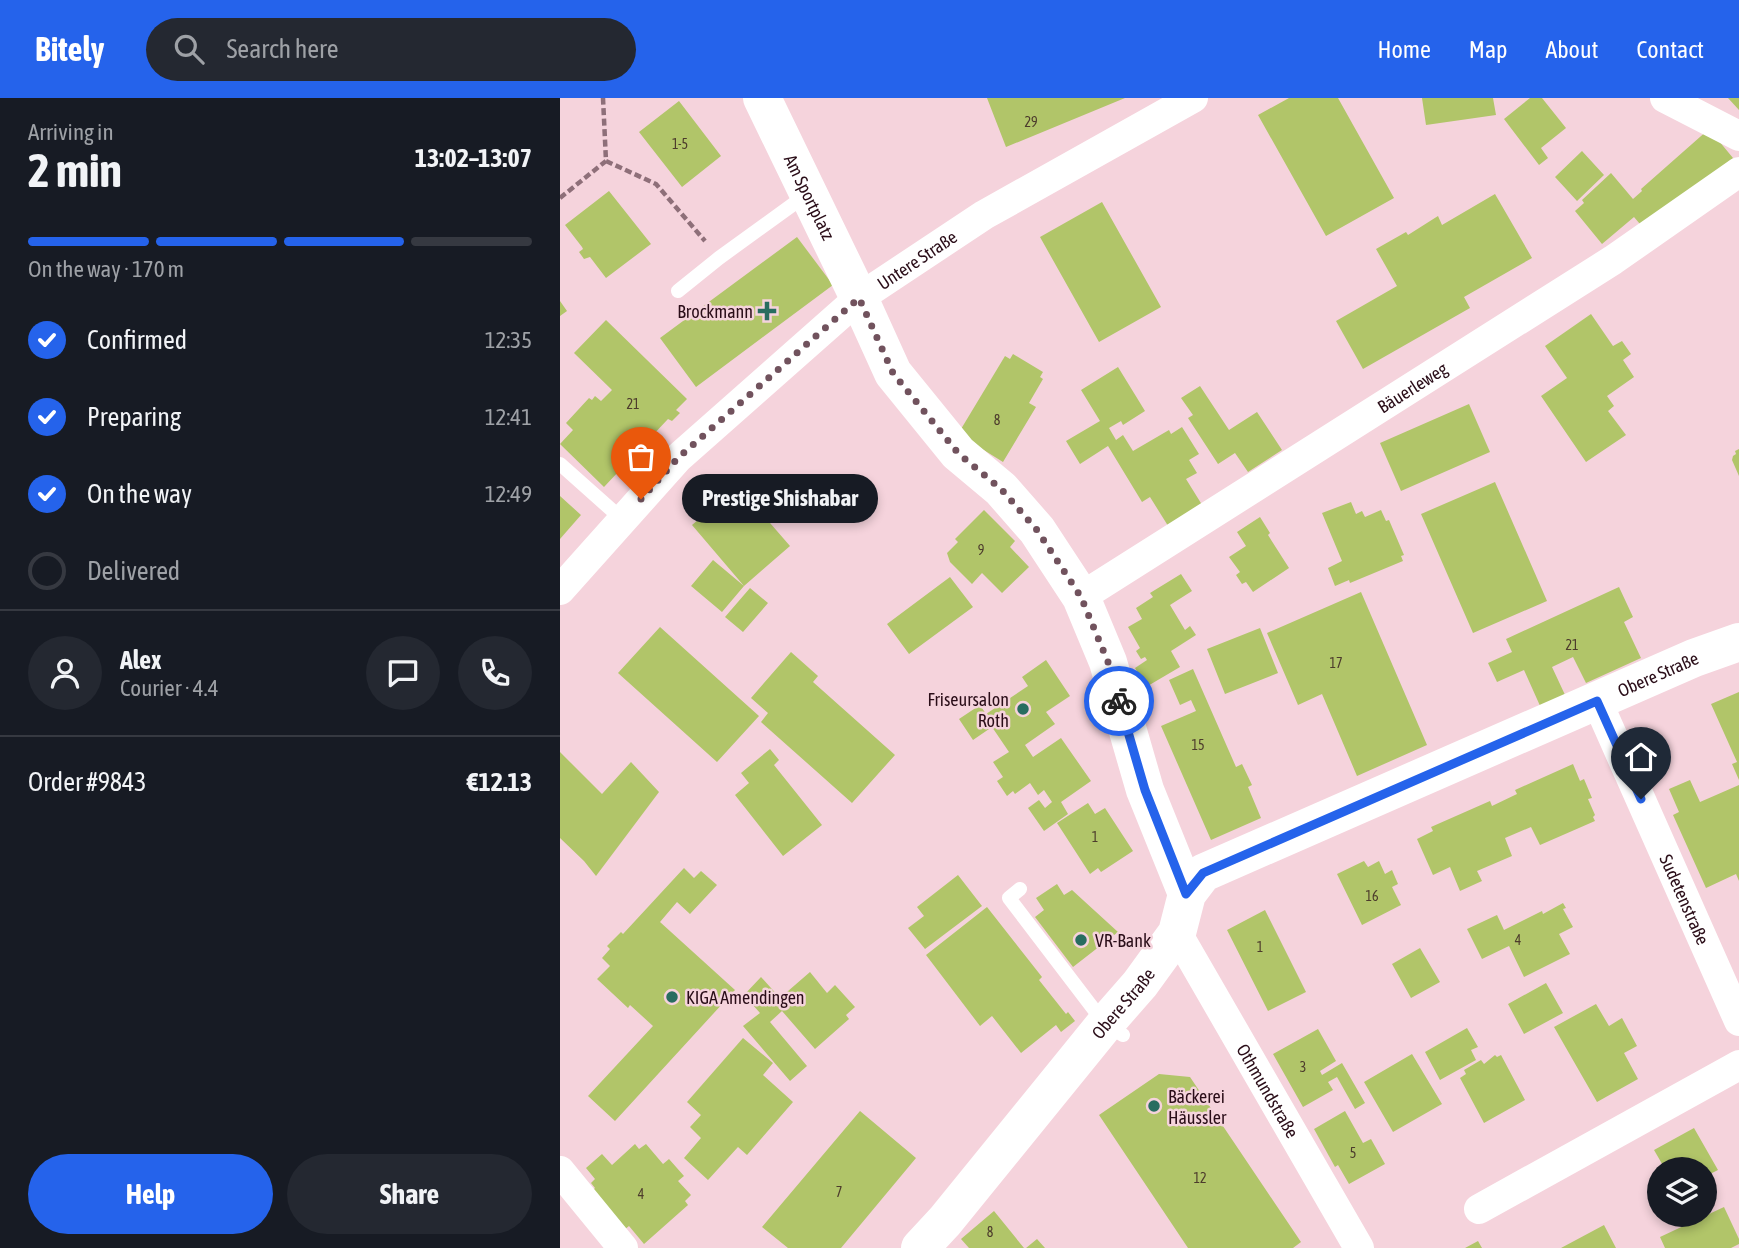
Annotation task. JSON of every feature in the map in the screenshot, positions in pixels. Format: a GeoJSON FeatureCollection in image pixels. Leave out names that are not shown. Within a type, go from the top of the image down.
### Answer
{"type":"FeatureCollection","features":[{"type":"Feature","properties":{"kind":"street","name":"Am Sportplatz"},"geometry":{"type":"LineString","coordinates":[[762,98],[893,373],[958,453],[1001,489],[1037,530],[1081,597],[1108,662],[1145,790],[1186,894]]}},
{"type":"Feature","properties":{"kind":"street","name":"Untere Straße"},"geometry":{"type":"LineString","coordinates":[[560,590],[678,458],[859,298],[984,215],[1193,98]]}},
{"type":"Feature","properties":{"kind":"street"},"geometry":{"type":"LineString","coordinates":[[1665,98],[1739,136]]}},
{"type":"Feature","properties":{"kind":"street","name":"Bäuerleweg"},"geometry":{"type":"LineString","coordinates":[[1081,597],[1613,260],[1739,172]]}},
{"type":"Feature","properties":{"kind":"street","name":"Obere Straße"},"geometry":{"type":"LineString","coordinates":[[920,1248],[1114,1030],[1140,984],[1177,933],[1186,894],[1203,873],[1694,658],[1739,642]]}},
{"type":"Feature","properties":{"kind":"street","name":"Sudetenstraße"},"geometry":{"type":"LineString","coordinates":[[1597,701],[1739,1021]]}},
{"type":"Feature","properties":{"kind":"street","name":"Othmundstraße"},"geometry":{"type":"LineString","coordinates":[[1177,933],[1225,1031],[1359,1248]]}},
{"type":"Feature","properties":{"kind":"street"},"geometry":{"type":"LineString","coordinates":[[1479,1209],[1739,1065]]}},
{"type":"Feature","properties":{"kind":"street"},"geometry":{"type":"LineString","coordinates":[[560,1171],[623,1248]]}},
{"type":"Feature","properties":{"kind":"lane"},"geometry":{"type":"LineString","coordinates":[[678,291],[807,194]]}},
{"type":"Feature","properties":{"kind":"lane"},"geometry":{"type":"LineString","coordinates":[[560,464],[623,520]]}},
{"type":"Feature","properties":{"kind":"lane"},"geometry":{"type":"LineString","coordinates":[[1020,889],[1009,898],[1114,1030]]}},
{"type":"Feature","properties":{"kind":"path"},"geometry":{"type":"LineString","coordinates":[[603,98],[606,161]]}},
{"type":"Feature","properties":{"kind":"path"},"geometry":{"type":"LineString","coordinates":[[560,198],[606,161]]}},
{"type":"Feature","properties":{"kind":"path"},"geometry":{"type":"LineString","coordinates":[[606,161],[656,184],[719,258]]}},
{"type":"Feature","properties":{"kind":"building"},"geometry":{"type":"Polygon","coordinates":[[[987,98],[1125,98],[1006,147],[987,98]]]}},
{"type":"Feature","properties":{"kind":"building"},"geometry":{"type":"Polygon","coordinates":[[[1289,98],[1338,98],[1394,198],[1326,236],[1258,115],[1289,98]]]}},
{"type":"Feature","properties":{"kind":"building"},"geometry":{"type":"Polygon","coordinates":[[[1422,98],[1493,98],[1496,115],[1426,125],[1422,98]]]}},
{"type":"Feature","properties":{"kind":"building"},"geometry":{"type":"Polygon","coordinates":[[[1530,98],[1542,98],[1566,128],[1541,148],[1548,158],[1539,165],[1504,119],[1530,98]]]}},
{"type":"Feature","properties":{"kind":"building"},"geometry":{"type":"Polygon","coordinates":[[[1728,98],[1739,98],[1739,110],[1728,98]]]}},
{"type":"Feature","properties":{"kind":"building"},"geometry":{"type":"Polygon","coordinates":[[[679,101],[721,156],[682,187],[639,132],[679,101]]]}},
{"type":"Feature","properties":{"kind":"building"},"geometry":{"type":"Polygon","coordinates":[[[1709,129],[1733,158],[1645,230],[1634,217],[1602,244],[1575,211],[1584,203],[1582,200],[1611,173],[1633,199],[1709,129]]]}},
{"type":"Feature","properties":{"kind":"building"},"geometry":{"type":"Polygon","coordinates":[[[1582,151],[1604,175],[1577,201],[1555,177],[1582,151]]]}},
{"type":"Feature","properties":{"kind":"building"},"geometry":{"type":"Polygon","coordinates":[[[609,191],[651,244],[606,278],[590,257],[584,259],[579,252],[582,247],[565,225],[609,191]]]}},
{"type":"Feature","properties":{"kind":"building"},"geometry":{"type":"Polygon","coordinates":[[[1495,194],[1532,258],[1464,297],[1470,308],[1363,369],[1336,321],[1397,286],[1376,249],[1406,232],[1408,235],[1438,216],[1442,225],[1495,194]]]}},
{"type":"Feature","properties":{"kind":"building"},"geometry":{"type":"Polygon","coordinates":[[[1102,202],[1161,307],[1099,342],[1040,237],[1102,202]]]}},
{"type":"Feature","properties":{"kind":"building"},"geometry":{"type":"Polygon","coordinates":[[[797,237],[833,285],[696,387],[660,338],[797,237]]]}},
{"type":"Feature","properties":{"kind":"building"},"geometry":{"type":"Polygon","coordinates":[[[560,301],[567,311],[560,316],[560,301]]]}},
{"type":"Feature","properties":{"kind":"building"},"geometry":{"type":"Polygon","coordinates":[[[1591,314],[1613,346],[1622,341],[1631,354],[1623,360],[1634,377],[1607,396],[1614,406],[1608,411],[1626,435],[1586,462],[1541,396],[1567,378],[1545,346],[1591,314]]]}},
{"type":"Feature","properties":{"kind":"building"},"geometry":{"type":"Polygon","coordinates":[[[606,320],[687,399],[676,410],[680,413],[672,421],[668,419],[604,487],[560,444],[573,430],[566,423],[589,398],[592,400],[595,396],[601,401],[612,390],[574,353],[606,320]]]}},
{"type":"Feature","properties":{"kind":"building"},"geometry":{"type":"Polygon","coordinates":[[[1013,354],[1043,372],[1040,377],[1043,379],[1029,403],[1036,407],[1003,462],[958,434],[1005,356],[1010,359],[1013,354]]]}},
{"type":"Feature","properties":{"kind":"building"},"geometry":{"type":"Polygon","coordinates":[[[1118,367],[1145,411],[1123,425],[1121,421],[1109,428],[1116,440],[1123,435],[1133,451],[1169,430],[1171,434],[1182,427],[1199,454],[1189,460],[1197,473],[1186,479],[1204,508],[1170,529],[1150,497],[1142,502],[1108,446],[1080,464],[1066,441],[1100,421],[1081,390],[1118,367]]]}},
{"type":"Feature","properties":{"kind":"building"},"geometry":{"type":"Polygon","coordinates":[[[1200,386],[1229,430],[1257,412],[1282,450],[1248,472],[1235,453],[1218,464],[1188,418],[1193,415],[1181,398],[1200,386]]]}},
{"type":"Feature","properties":{"kind":"building"},"geometry":{"type":"Polygon","coordinates":[[[1469,404],[1490,452],[1401,491],[1380,443],[1469,404]]]}},
{"type":"Feature","properties":{"kind":"building"},"geometry":{"type":"Polygon","coordinates":[[[1739,449],[1739,476],[1732,460],[1735,451],[1739,449]]]}},
{"type":"Feature","properties":{"kind":"building"},"geometry":{"type":"Polygon","coordinates":[[[1495,482],[1547,601],[1473,633],[1421,514],[1495,482]]]}},
{"type":"Feature","properties":{"kind":"building"},"geometry":{"type":"Polygon","coordinates":[[[738,486],[790,546],[744,586],[692,525],[738,486]]]}},
{"type":"Feature","properties":{"kind":"building"},"geometry":{"type":"Polygon","coordinates":[[[560,496],[581,515],[560,539],[560,496]]]}},
{"type":"Feature","properties":{"kind":"building"},"geometry":{"type":"Polygon","coordinates":[[[1351,502],[1356,514],[1362,511],[1365,517],[1381,510],[1386,521],[1389,520],[1404,555],[1401,556],[1403,561],[1350,583],[1349,580],[1335,586],[1328,568],[1342,561],[1322,513],[1351,502]]]}},
{"type":"Feature","properties":{"kind":"building"},"geometry":{"type":"Polygon","coordinates":[[[984,510],[1015,541],[1010,547],[1029,567],[1002,593],[982,573],[972,584],[950,562],[947,553],[958,542],[955,539],[984,510]]]}},
{"type":"Feature","properties":{"kind":"building"},"geometry":{"type":"Polygon","coordinates":[[[1260,517],[1289,568],[1253,592],[1246,582],[1242,584],[1236,575],[1240,572],[1229,557],[1246,546],[1237,532],[1260,517]]]}},
{"type":"Feature","properties":{"kind":"building"},"geometry":{"type":"Polygon","coordinates":[[[713,560],[744,586],[722,612],[691,586],[713,560]]]}},
{"type":"Feature","properties":{"kind":"building"},"geometry":{"type":"Polygon","coordinates":[[[1181,574],[1192,591],[1170,605],[1185,630],[1190,626],[1196,635],[1171,651],[1180,667],[1146,687],[1135,668],[1147,660],[1145,657],[1141,659],[1136,651],[1140,648],[1128,627],[1142,619],[1136,608],[1153,597],[1150,593],[1181,574]]]}},
{"type":"Feature","properties":{"kind":"building"},"geometry":{"type":"Polygon","coordinates":[[[950,577],[973,607],[909,654],[887,624],[950,577]]]}},
{"type":"Feature","properties":{"kind":"building"},"geometry":{"type":"Polygon","coordinates":[[[1619,587],[1633,617],[1624,622],[1641,658],[1586,683],[1573,657],[1552,667],[1566,697],[1541,708],[1524,670],[1497,682],[1488,663],[1512,652],[1506,639],[1619,587]]]}},
{"type":"Feature","properties":{"kind":"building"},"geometry":{"type":"Polygon","coordinates":[[[750,588],[768,603],[743,632],[725,617],[750,588]]]}},
{"type":"Feature","properties":{"kind":"building"},"geometry":{"type":"Polygon","coordinates":[[[1361,592],[1427,745],[1357,776],[1322,694],[1298,705],[1267,633],[1361,592]]]}},
{"type":"Feature","properties":{"kind":"building"},"geometry":{"type":"Polygon","coordinates":[[[660,627],[759,716],[717,762],[618,673],[660,627]]]}},
{"type":"Feature","properties":{"kind":"building"},"geometry":{"type":"Polygon","coordinates":[[[1260,628],[1278,673],[1225,694],[1207,649],[1260,628]]]}},
{"type":"Feature","properties":{"kind":"building"},"geometry":{"type":"Polygon","coordinates":[[[791,652],[818,676],[813,682],[895,755],[852,803],[761,722],[768,713],[751,698],[791,652]]]}},
{"type":"Feature","properties":{"kind":"building"},"geometry":{"type":"Polygon","coordinates":[[[1046,660],[1070,696],[1046,712],[1055,724],[1025,745],[1033,757],[1061,738],[1091,781],[1061,802],[1068,814],[1044,831],[1028,808],[1039,800],[1045,808],[1052,802],[1044,790],[1038,795],[1030,783],[1015,794],[1013,791],[1007,796],[997,781],[1003,777],[993,762],[1009,752],[992,727],[973,740],[959,719],[980,705],[986,714],[1028,686],[1022,677],[1046,660]]]}},
{"type":"Feature","properties":{"kind":"building"},"geometry":{"type":"Polygon","coordinates":[[[1193,669],[1236,767],[1242,764],[1252,785],[1248,787],[1261,818],[1211,840],[1161,726],[1196,711],[1191,700],[1180,705],[1169,680],[1193,669]]]}},
{"type":"Feature","properties":{"kind":"building"},"geometry":{"type":"Polygon","coordinates":[[[1739,692],[1739,780],[1732,764],[1737,762],[1711,704],[1739,692]]]}},
{"type":"Feature","properties":{"kind":"building"},"geometry":{"type":"Polygon","coordinates":[[[770,749],[779,760],[774,765],[822,825],[783,856],[735,795],[749,783],[741,773],[770,749]]]}},
{"type":"Feature","properties":{"kind":"building"},"geometry":{"type":"Polygon","coordinates":[[[560,752],[602,794],[631,762],[659,792],[596,876],[560,838],[560,752]]]}},
{"type":"Feature","properties":{"kind":"building"},"geometry":{"type":"Polygon","coordinates":[[[1573,764],[1580,781],[1584,779],[1592,798],[1588,799],[1595,821],[1540,845],[1531,827],[1505,838],[1512,856],[1477,871],[1482,881],[1460,891],[1450,867],[1433,875],[1417,839],[1433,831],[1431,827],[1490,801],[1492,806],[1517,794],[1515,790],[1573,764]]]}},
{"type":"Feature","properties":{"kind":"building"},"geometry":{"type":"Polygon","coordinates":[[[1690,780],[1700,802],[1739,785],[1739,881],[1736,874],[1706,888],[1673,815],[1679,812],[1669,789],[1690,780]]]}},
{"type":"Feature","properties":{"kind":"building"},"geometry":{"type":"Polygon","coordinates":[[[1088,803],[1095,814],[1105,808],[1133,851],[1101,872],[1098,868],[1090,874],[1057,823],[1088,803]]]}},
{"type":"Feature","properties":{"kind":"building"},"geometry":{"type":"Polygon","coordinates":[[[1364,861],[1368,867],[1379,861],[1385,874],[1392,870],[1398,884],[1392,887],[1401,905],[1362,925],[1337,874],[1364,861]]]}},
{"type":"Feature","properties":{"kind":"building","name":"KIGA Amendingen"},"geometry":{"type":"Polygon","coordinates":[[[684,868],[694,878],[701,871],[717,885],[690,914],[677,902],[660,922],[735,990],[615,1121],[588,1096],[653,1026],[630,1005],[628,1008],[597,979],[610,966],[602,958],[610,949],[607,946],[621,932],[623,934],[684,868]]]}},
{"type":"Feature","properties":{"kind":"building"},"geometry":{"type":"Polygon","coordinates":[[[958,875],[982,906],[925,949],[908,928],[924,916],[917,907],[958,875]]]}},
{"type":"Feature","properties":{"kind":"building"},"geometry":{"type":"Polygon","coordinates":[[[1057,884],[1064,895],[1072,890],[1118,932],[1073,967],[1035,917],[1044,910],[1036,898],[1057,884]]]}},
{"type":"Feature","properties":{"kind":"building"},"geometry":{"type":"Polygon","coordinates":[[[1563,903],[1566,908],[1563,909],[1573,927],[1559,934],[1570,954],[1524,977],[1509,946],[1482,959],[1467,929],[1497,915],[1504,930],[1563,903]]]}},
{"type":"Feature","properties":{"kind":"building"},"geometry":{"type":"Polygon","coordinates":[[[987,907],[1042,977],[1039,980],[1066,1014],[1068,1012],[1075,1021],[1061,1032],[1056,1025],[1021,1053],[992,1016],[980,1026],[926,955],[987,907]]]}},
{"type":"Feature","properties":{"kind":"building"},"geometry":{"type":"Polygon","coordinates":[[[1265,910],[1306,992],[1268,1011],[1227,930],[1265,910]]]}},
{"type":"Feature","properties":{"kind":"building"},"geometry":{"type":"Polygon","coordinates":[[[1420,948],[1440,982],[1411,998],[1392,964],[1420,948]]]}},
{"type":"Feature","properties":{"kind":"building"},"geometry":{"type":"Polygon","coordinates":[[[810,972],[827,993],[835,985],[855,1007],[846,1015],[849,1019],[815,1049],[782,1011],[770,1022],[807,1066],[790,1081],[743,1026],[760,1013],[744,995],[761,977],[780,998],[810,972]]]}},
{"type":"Feature","properties":{"kind":"building"},"geometry":{"type":"Polygon","coordinates":[[[1546,983],[1563,1013],[1524,1034],[1508,1004],[1546,983]]]}},
{"type":"Feature","properties":{"kind":"building"},"geometry":{"type":"Polygon","coordinates":[[[1596,1004],[1609,1026],[1622,1018],[1637,1046],[1624,1053],[1638,1079],[1597,1102],[1554,1027],[1596,1004]]]}},
{"type":"Feature","properties":{"kind":"building"},"geometry":{"type":"Polygon","coordinates":[[[1467,1028],[1478,1047],[1471,1050],[1476,1060],[1440,1080],[1425,1052],[1467,1028]]]}},
{"type":"Feature","properties":{"kind":"building"},"geometry":{"type":"Polygon","coordinates":[[[1318,1029],[1336,1061],[1320,1071],[1322,1075],[1342,1063],[1365,1103],[1355,1109],[1337,1077],[1328,1082],[1333,1090],[1303,1107],[1273,1054],[1318,1029]]]}},
{"type":"Feature","properties":{"kind":"building"},"geometry":{"type":"Polygon","coordinates":[[[743,1038],[773,1063],[763,1075],[793,1102],[747,1155],[738,1147],[708,1180],[684,1158],[701,1138],[690,1127],[701,1115],[687,1102],[743,1038]]]}},
{"type":"Feature","properties":{"kind":"building"},"geometry":{"type":"Polygon","coordinates":[[[1412,1054],[1442,1104],[1393,1132],[1364,1082],[1412,1054]]]}},
{"type":"Feature","properties":{"kind":"building"},"geometry":{"type":"Polygon","coordinates":[[[1495,1055],[1501,1055],[1525,1100],[1484,1123],[1460,1078],[1466,1074],[1464,1070],[1481,1060],[1484,1064],[1495,1055]]]}},
{"type":"Feature","properties":{"kind":"building"},"geometry":{"type":"Polygon","coordinates":[[[1159,1074],[1190,1077],[1301,1242],[1293,1248],[1188,1248],[1099,1115],[1159,1074]]]}},
{"type":"Feature","properties":{"kind":"building"},"geometry":{"type":"Polygon","coordinates":[[[860,1111],[916,1158],[841,1248],[788,1248],[762,1227],[860,1111]]]}},
{"type":"Feature","properties":{"kind":"building"},"geometry":{"type":"Polygon","coordinates":[[[1345,1111],[1363,1143],[1371,1139],[1385,1164],[1349,1184],[1338,1165],[1335,1167],[1314,1129],[1345,1111]]]}},
{"type":"Feature","properties":{"kind":"building"},"geometry":{"type":"Polygon","coordinates":[[[1694,1128],[1711,1157],[1658,1157],[1654,1150],[1694,1128]]]}},
{"type":"Feature","properties":{"kind":"building"},"geometry":{"type":"Polygon","coordinates":[[[635,1144],[639,1149],[646,1144],[663,1164],[669,1159],[684,1176],[678,1181],[691,1195],[685,1201],[688,1205],[644,1244],[629,1226],[624,1230],[591,1192],[595,1188],[591,1183],[595,1179],[586,1168],[602,1154],[612,1165],[635,1144]]]}},
{"type":"Feature","properties":{"kind":"building"},"geometry":{"type":"Polygon","coordinates":[[[1724,1207],[1739,1244],[1731,1248],[1665,1248],[1660,1237],[1681,1227],[1717,1227],[1717,1210],[1724,1207]]]}},
{"type":"Feature","properties":{"kind":"building"},"geometry":{"type":"Polygon","coordinates":[[[994,1211],[1024,1248],[969,1248],[961,1239],[994,1211]]]}},
{"type":"Feature","properties":{"kind":"building"},"geometry":{"type":"Polygon","coordinates":[[[1604,1225],[1616,1248],[1561,1248],[1604,1225]]]}},
{"type":"Feature","properties":{"kind":"building"},"geometry":{"type":"Polygon","coordinates":[[[1037,1239],[1045,1248],[1026,1248],[1037,1239]]]}},
{"type":"Feature","properties":{"kind":"building"},"geometry":{"type":"Polygon","coordinates":[[[1478,1241],[1482,1248],[1465,1248],[1478,1241]]]}},
{"type":"Feature","properties":{"kind":"way so far"},"geometry":{"type":"LineString","coordinates":[[641,499],[678,458],[859,298],[893,373],[958,453],[1001,489],[1037,530],[1081,597],[1108,662],[1119,701]]}},
{"type":"Feature","properties":{"kind":"place","name":"Brockmann"},"geometry":{"type":"Point","coordinates":[767,311]}},
{"type":"Feature","properties":{"kind":"place","name":"Prestige Shishabar"},"geometry":{"type":"Point","coordinates":[641,499]}},
{"type":"Feature","properties":{"kind":"place","name":"Friseursalon Roth"},"geometry":{"type":"Point","coordinates":[1023,709]}},
{"type":"Feature","properties":{"kind":"place","name":"VR-Bank"},"geometry":{"type":"Point","coordinates":[1081,940]}},
{"type":"Feature","properties":{"kind":"place","name":"KIGA Amendingen"},"geometry":{"type":"Point","coordinates":[672,997]}},
{"type":"Feature","properties":{"kind":"place","name":"Bäckerei Häussler"},"geometry":{"type":"Point","coordinates":[1154,1106]}},
{"type":"Feature","properties":{"kind":"route"},"geometry":{"type":"LineString","coordinates":[[1119,701],[1145,790],[1186,894],[1203,873],[1597,701],[1641,799]]}}]}
